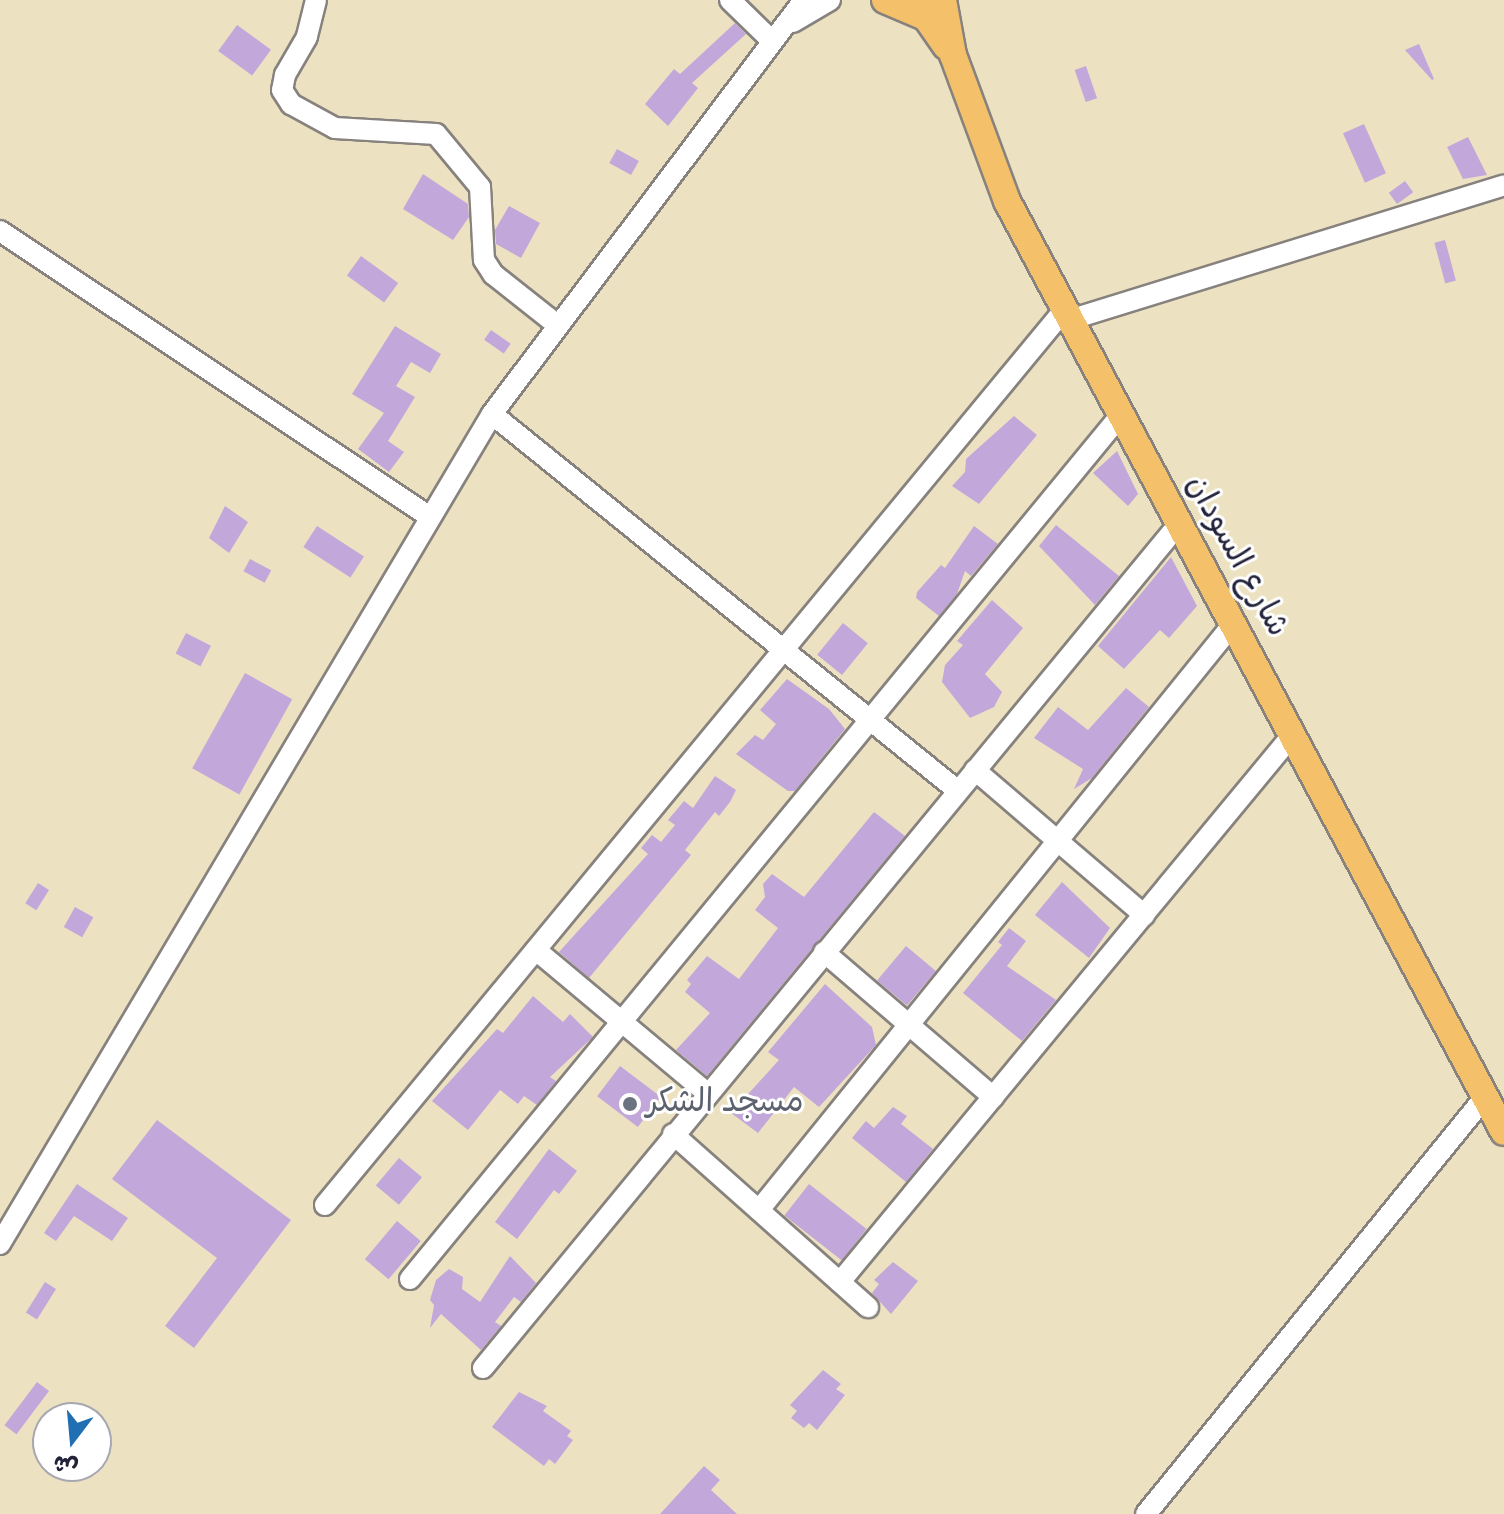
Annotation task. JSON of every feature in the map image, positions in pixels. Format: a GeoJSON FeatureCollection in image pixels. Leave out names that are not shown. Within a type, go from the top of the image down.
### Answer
{"type":"FeatureCollection","features":[{"type":"Feature","properties":{"kind":"main road"},"geometry":{"type":"LineString","coordinates":[[885,0],[928,6]]}},
{"type":"Feature","properties":{"kind":"main road","name":"شارع السودان"},"geometry":{"type":"LineString","coordinates":[[928,6],[953,55],[1007,201],[1504,1132]]}},
{"type":"Feature","properties":{"kind":"street"},"geometry":{"type":"LineString","coordinates":[[316,0],[307,37],[285,75],[282,90],[291,104],[335,128],[436,134],[480,187],[484,260],[493,274],[556,324]]}},
{"type":"Feature","properties":{"kind":"street"},"geometry":{"type":"LineString","coordinates":[[730,0],[770,39]]}},
{"type":"Feature","properties":{"kind":"street"},"geometry":{"type":"LineString","coordinates":[[0,1244],[492,414],[770,39],[804,0]]}},
{"type":"Feature","properties":{"kind":"street"},"geometry":{"type":"LineString","coordinates":[[770,39],[830,0]]}},
{"type":"Feature","properties":{"kind":"street"},"geometry":{"type":"LineString","coordinates":[[325,1205],[785,647],[1066,315],[1504,185]]}},
{"type":"Feature","properties":{"kind":"street"},"geometry":{"type":"LineString","coordinates":[[0,231],[430,517]]}},
{"type":"Feature","properties":{"kind":"street"},"geometry":{"type":"LineString","coordinates":[[492,414],[785,647],[958,791]]}},
{"type":"Feature","properties":{"kind":"street"},"geometry":{"type":"LineString","coordinates":[[410,1279],[1120,416]]}},
{"type":"Feature","properties":{"kind":"street"},"geometry":{"type":"LineString","coordinates":[[483,1368],[1178,525]]}},
{"type":"Feature","properties":{"kind":"street"},"geometry":{"type":"LineString","coordinates":[[759,1210],[1233,624]]}},
{"type":"Feature","properties":{"kind":"street"},"geometry":{"type":"LineString","coordinates":[[840,1282],[1293,734]]}},
{"type":"Feature","properties":{"kind":"street"},"geometry":{"type":"LineString","coordinates":[[975,770],[1144,915]]}},
{"type":"Feature","properties":{"kind":"street"},"geometry":{"type":"LineString","coordinates":[[536,950],[707,1093]]}},
{"type":"Feature","properties":{"kind":"street"},"geometry":{"type":"LineString","coordinates":[[824,952],[993,1097]]}},
{"type":"Feature","properties":{"kind":"street"},"geometry":{"type":"LineString","coordinates":[[1146,1514],[1485,1097]]}},
{"type":"Feature","properties":{"kind":"street"},"geometry":{"type":"LineString","coordinates":[[673,1134],[868,1307]]}},
{"type":"Feature","properties":{"kind":"building"},"geometry":{"type":"Polygon","coordinates":[[[735,23],[746,34],[692,83],[698,88],[668,126],[645,104],[674,69],[680,74],[735,23]]]}},
{"type":"Feature","properties":{"kind":"building"},"geometry":{"type":"Polygon","coordinates":[[[237,25],[271,50],[252,76],[218,51],[237,25]]]}},
{"type":"Feature","properties":{"kind":"building"},"geometry":{"type":"Polygon","coordinates":[[[1419,44],[1434,79],[1432,80],[1405,50],[1419,44]]]}},
{"type":"Feature","properties":{"kind":"building"},"geometry":{"type":"Polygon","coordinates":[[[1086,66],[1097,98],[1086,102],[1075,70],[1086,66]]]}},
{"type":"Feature","properties":{"kind":"building"},"geometry":{"type":"Polygon","coordinates":[[[1364,124],[1386,173],[1365,183],[1343,133],[1364,124]]]}},
{"type":"Feature","properties":{"kind":"building"},"geometry":{"type":"Polygon","coordinates":[[[1468,137],[1487,175],[1463,179],[1447,147],[1468,137]]]}},
{"type":"Feature","properties":{"kind":"building"},"geometry":{"type":"Polygon","coordinates":[[[617,149],[639,161],[631,175],[609,163],[617,149]]]}},
{"type":"Feature","properties":{"kind":"building"},"geometry":{"type":"Polygon","coordinates":[[[423,174],[468,204],[469,217],[453,240],[403,209],[423,174]]]}},
{"type":"Feature","properties":{"kind":"building"},"geometry":{"type":"Polygon","coordinates":[[[1405,181],[1413,192],[1397,204],[1389,193],[1405,181]]]}},
{"type":"Feature","properties":{"kind":"building"},"geometry":{"type":"Polygon","coordinates":[[[509,206],[540,223],[521,258],[496,244],[495,230],[509,206]]]}},
{"type":"Feature","properties":{"kind":"building"},"geometry":{"type":"Polygon","coordinates":[[[1445,240],[1456,281],[1445,283],[1434,243],[1445,240]]]}},
{"type":"Feature","properties":{"kind":"building"},"geometry":{"type":"Polygon","coordinates":[[[361,256],[398,283],[384,302],[347,275],[361,256]]]}},
{"type":"Feature","properties":{"kind":"building"},"geometry":{"type":"Polygon","coordinates":[[[395,326],[441,354],[430,373],[411,362],[396,386],[415,397],[388,441],[404,452],[389,472],[358,449],[384,413],[352,394],[395,326]]]}},
{"type":"Feature","properties":{"kind":"building"},"geometry":{"type":"Polygon","coordinates":[[[491,330],[511,344],[504,354],[484,340],[491,330]]]}},
{"type":"Feature","properties":{"kind":"building"},"geometry":{"type":"Polygon","coordinates":[[[1014,416],[1037,435],[979,504],[952,486],[965,472],[966,459],[1014,416]]]}},
{"type":"Feature","properties":{"kind":"building"},"geometry":{"type":"Polygon","coordinates":[[[1117,451],[1138,494],[1128,506],[1093,473],[1117,451]]]}},
{"type":"Feature","properties":{"kind":"building"},"geometry":{"type":"Polygon","coordinates":[[[225,506],[248,522],[229,553],[209,538],[225,506]]]}},
{"type":"Feature","properties":{"kind":"building"},"geometry":{"type":"Polygon","coordinates":[[[1056,525],[1119,576],[1095,605],[1039,546],[1056,525]]]}},
{"type":"Feature","properties":{"kind":"building"},"geometry":{"type":"Polygon","coordinates":[[[317,526],[364,556],[350,577],[303,547],[317,526]]]}},
{"type":"Feature","properties":{"kind":"building"},"geometry":{"type":"Polygon","coordinates":[[[974,526],[998,544],[971,576],[965,571],[957,594],[939,616],[916,598],[917,592],[941,565],[945,568],[974,526]]]}},
{"type":"Feature","properties":{"kind":"building"},"geometry":{"type":"Polygon","coordinates":[[[1171,557],[1197,606],[1169,638],[1160,630],[1124,669],[1098,646],[1171,557]]]}},
{"type":"Feature","properties":{"kind":"building"},"geometry":{"type":"Polygon","coordinates":[[[250,559],[271,570],[265,583],[243,571],[250,559]]]}},
{"type":"Feature","properties":{"kind":"building"},"geometry":{"type":"Polygon","coordinates":[[[992,600],[1023,628],[985,674],[1002,692],[994,707],[970,718],[942,682],[945,665],[963,645],[957,641],[992,600]]]}},
{"type":"Feature","properties":{"kind":"building"},"geometry":{"type":"Polygon","coordinates":[[[843,623],[868,643],[842,675],[817,655],[843,623]]]}},
{"type":"Feature","properties":{"kind":"building"},"geometry":{"type":"Polygon","coordinates":[[[186,633],[211,646],[201,666],[176,653],[186,633]]]}},
{"type":"Feature","properties":{"kind":"building"},"geometry":{"type":"Polygon","coordinates":[[[245,673],[292,699],[239,795],[192,768],[245,673]]]}},
{"type":"Feature","properties":{"kind":"building"},"geometry":{"type":"Polygon","coordinates":[[[787,679],[829,709],[845,729],[795,791],[788,791],[736,754],[755,735],[763,740],[776,724],[760,710],[787,679]]]}},
{"type":"Feature","properties":{"kind":"building"},"geometry":{"type":"Polygon","coordinates":[[[1126,688],[1149,707],[1092,778],[1074,789],[1083,769],[1034,738],[1058,707],[1088,730],[1126,688]]]}},
{"type":"Feature","properties":{"kind":"building"},"geometry":{"type":"Polygon","coordinates":[[[715,776],[736,790],[730,802],[719,816],[715,812],[685,850],[691,855],[589,978],[559,952],[648,854],[641,848],[652,835],[661,842],[675,825],[668,820],[684,801],[693,808],[715,776]]]}},
{"type":"Feature","properties":{"kind":"building"},"geometry":{"type":"Polygon","coordinates":[[[874,812],[905,836],[707,1076],[676,1050],[710,1013],[685,992],[691,984],[687,980],[707,956],[739,979],[778,928],[755,910],[765,897],[763,884],[772,874],[804,897],[874,812]]]}},
{"type":"Feature","properties":{"kind":"building"},"geometry":{"type":"Polygon","coordinates":[[[1062,882],[1110,928],[1089,958],[1035,915],[1062,882]]]}},
{"type":"Feature","properties":{"kind":"building"},"geometry":{"type":"Polygon","coordinates":[[[38,883],[49,890],[36,910],[25,903],[38,883]]]}},
{"type":"Feature","properties":{"kind":"building"},"geometry":{"type":"Polygon","coordinates":[[[75,907],[93,917],[82,937],[64,927],[75,907]]]}},
{"type":"Feature","properties":{"kind":"building"},"geometry":{"type":"Polygon","coordinates":[[[1009,928],[1026,941],[1007,966],[1056,1000],[1022,1041],[963,993],[1002,945],[998,942],[1009,928]]]}},
{"type":"Feature","properties":{"kind":"building"},"geometry":{"type":"Polygon","coordinates":[[[906,946],[936,971],[907,1006],[877,980],[906,946]]]}},
{"type":"Feature","properties":{"kind":"building"},"geometry":{"type":"Polygon","coordinates":[[[825,984],[872,1027],[876,1045],[819,1107],[794,1087],[758,1133],[731,1113],[779,1060],[768,1052],[825,984]]]}},
{"type":"Feature","properties":{"kind":"building"},"geometry":{"type":"Polygon","coordinates":[[[533,996],[563,1022],[570,1014],[593,1037],[550,1077],[556,1081],[537,1105],[524,1096],[518,1104],[500,1090],[468,1130],[432,1101],[497,1029],[503,1033],[533,996]]]}},
{"type":"Feature","properties":{"kind":"building"},"geometry":{"type":"Polygon","coordinates":[[[620,1066],[661,1097],[638,1127],[597,1096],[620,1066]]]}},
{"type":"Feature","properties":{"kind":"building"},"geometry":{"type":"Polygon","coordinates":[[[893,1107],[907,1116],[901,1124],[933,1149],[906,1182],[852,1138],[866,1121],[874,1128],[893,1107]]]}},
{"type":"Feature","properties":{"kind":"building"},"geometry":{"type":"Polygon","coordinates":[[[157,1120],[291,1220],[194,1348],[165,1326],[217,1258],[112,1179],[157,1120]]]}},
{"type":"Feature","properties":{"kind":"building"},"geometry":{"type":"Polygon","coordinates":[[[549,1149],[577,1171],[559,1194],[554,1190],[517,1239],[495,1222],[549,1149]]]}},
{"type":"Feature","properties":{"kind":"building"},"geometry":{"type":"Polygon","coordinates":[[[399,1158],[422,1177],[399,1205],[376,1186],[399,1158]]]}},
{"type":"Feature","properties":{"kind":"building"},"geometry":{"type":"Polygon","coordinates":[[[77,1184],[128,1218],[112,1241],[74,1216],[56,1241],[44,1233],[77,1184]]]}},
{"type":"Feature","properties":{"kind":"building"},"geometry":{"type":"Polygon","coordinates":[[[809,1184],[867,1229],[842,1260],[784,1216],[809,1184]]]}},
{"type":"Feature","properties":{"kind":"building"},"geometry":{"type":"Polygon","coordinates":[[[397,1221],[421,1241],[389,1279],[365,1259],[397,1221]]]}},
{"type":"Feature","properties":{"kind":"building"},"geometry":{"type":"Polygon","coordinates":[[[510,1256],[536,1283],[521,1302],[514,1297],[495,1322],[501,1326],[481,1350],[441,1314],[430,1328],[434,1305],[430,1300],[436,1280],[449,1269],[463,1277],[462,1289],[480,1302],[510,1256]]]}},
{"type":"Feature","properties":{"kind":"building"},"geometry":{"type":"Polygon","coordinates":[[[893,1262],[918,1281],[891,1314],[872,1293],[879,1284],[874,1280],[893,1262]]]}},
{"type":"Feature","properties":{"kind":"building"},"geometry":{"type":"Polygon","coordinates":[[[45,1282],[56,1289],[37,1319],[26,1313],[45,1282]]]}},
{"type":"Feature","properties":{"kind":"building"},"geometry":{"type":"Polygon","coordinates":[[[823,1370],[841,1384],[836,1389],[845,1395],[817,1430],[809,1423],[804,1428],[791,1418],[797,1411],[790,1405],[823,1370]]]}},
{"type":"Feature","properties":{"kind":"building"},"geometry":{"type":"Polygon","coordinates":[[[37,1382],[49,1391],[41,1402],[32,1402],[32,1414],[16,1434],[5,1425],[37,1382]]]}},
{"type":"Feature","properties":{"kind":"building"},"geometry":{"type":"Polygon","coordinates":[[[519,1392],[547,1406],[543,1411],[571,1431],[567,1436],[573,1440],[555,1464],[549,1459],[544,1466],[492,1427],[519,1392]]]}},
{"type":"Feature","properties":{"kind":"building"},"geometry":{"type":"Polygon","coordinates":[[[704,1466],[720,1480],[711,1490],[737,1514],[660,1514],[704,1466]]]}},
{"type":"Feature","properties":{"kind":"place","name":"مسجد الشكر"},"geometry":{"type":"Point","coordinates":[630,1104]}}]}
